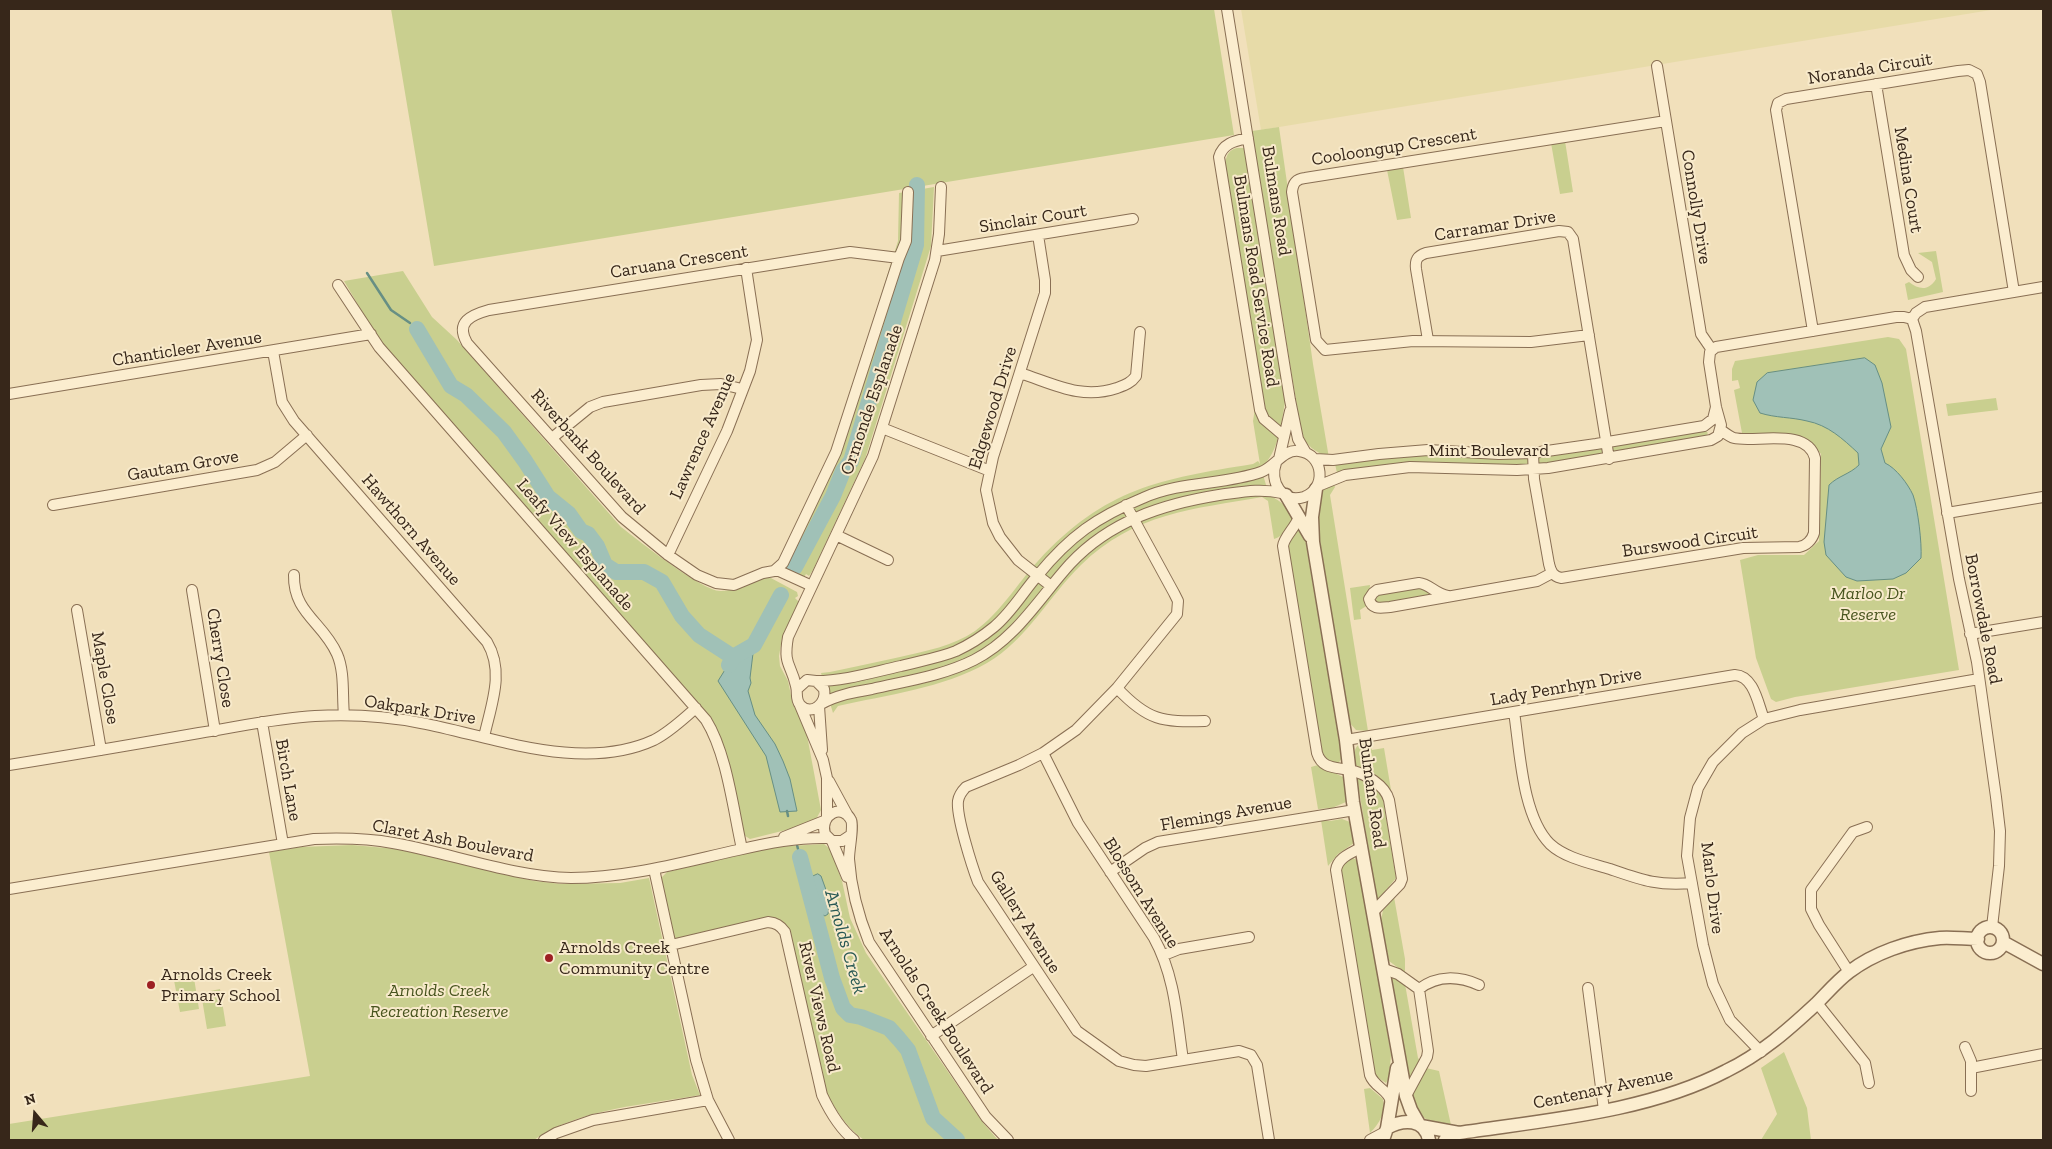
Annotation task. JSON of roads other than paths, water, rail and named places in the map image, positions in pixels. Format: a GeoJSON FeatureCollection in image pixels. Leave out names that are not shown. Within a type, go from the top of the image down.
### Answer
{"type":"FeatureCollection","features":[{"type":"Feature","properties":{"kind":"street","name":"Bulmans Road"},"geometry":{"type":"LineString","coordinates":[[1227,9],[1290,400],[1298,439],[1306,453]]}},
{"type":"Feature","properties":{"kind":"street","name":"Connolly Drive"},"geometry":{"type":"LineString","coordinates":[[1657,66],[1701,334],[1712,350]]}},
{"type":"Feature","properties":{"kind":"street","name":"Noranda Circuit"},"geometry":{"type":"LineString","coordinates":[[1812,331],[1776,106],[1781,100],[1786,99],[1966,70],[1977,74],[1982,92],[2014,292]]}},
{"type":"Feature","properties":{"kind":"street","name":"Medina Court"},"geometry":{"type":"LineString","coordinates":[[1876,84],[1904,255],[1911,270],[1918,277]]}},
{"type":"Feature","properties":{"kind":"street","name":"Cooloongup Crescent"},"geometry":{"type":"LineString","coordinates":[[1588,335],[1531,342],[1428,340],[1324,350],[1316,340],[1292,192],[1294,182],[1305,178],[1666,121]]}},
{"type":"Feature","properties":{"kind":"street","name":"Bulmans Road Service Road"},"geometry":{"type":"LineString","coordinates":[[1248,138],[1229,143],[1223,147],[1219,157],[1260,410],[1264,419],[1284,436]]}},
{"type":"Feature","properties":{"kind":"street","name":"Ormonde Esplanade"},"geometry":{"type":"LineString","coordinates":[[797,689],[785,654],[788,637],[867,470],[882,428],[937,251],[941,187]]}},
{"type":"Feature","properties":{"kind":"street"},"geometry":{"type":"LineString","coordinates":[[774,571],[783,563],[836,452],[906,241],[908,192]]}},
{"type":"Feature","properties":{"kind":"street","name":"Sinclair Court"},"geometry":{"type":"LineString","coordinates":[[937,251],[1133,219]]}},
{"type":"Feature","properties":{"kind":"street","name":"Carramar Drive"},"geometry":{"type":"LineString","coordinates":[[1428,340],[1416,269],[1416,259],[1419,256],[1426,253],[1563,230],[1571,235],[1609,459]]}},
{"type":"Feature","properties":{"kind":"street","name":"Edgewood Drive"},"geometry":{"type":"LineString","coordinates":[[1038,235],[1045,280],[1045,294],[990,471],[986,490],[988,507],[996,530],[1009,551],[1051,586]]}},
{"type":"Feature","properties":{"kind":"street","name":"Caruana Crescent"},"geometry":{"type":"LineString","coordinates":[[467,319],[489,310],[850,252],[899,258]]}},
{"type":"Feature","properties":{"kind":"street","name":"Lawrence Avenue"},"geometry":{"type":"LineString","coordinates":[[668,556],[727,431],[750,371],[757,340],[746,268]]}},
{"type":"Feature","properties":{"kind":"street","name":"Leafy View Esplanade"},"geometry":{"type":"LineString","coordinates":[[338,285],[386,354],[706,720],[717,741],[742,849]]}},
{"type":"Feature","properties":{"kind":"street"},"geometry":{"type":"LineString","coordinates":[[1721,430],[1708,362],[1708,356],[1712,350],[1720,346],[1896,317],[1904,316],[1912,319],[1916,313],[1925,307],[2043,287]]}},
{"type":"Feature","properties":{"kind":"street","name":"Riverbank Boulevard"},"geometry":{"type":"LineString","coordinates":[[467,319],[463,329],[467,343],[622,517],[668,556],[697,575],[716,582],[734,585],[763,573],[774,571]]}},
{"type":"Feature","properties":{"kind":"street","name":"Borrowdale Road"},"geometry":{"type":"LineString","coordinates":[[1912,319],[1916,331],[1947,513],[1979,679],[2000,830],[1999,866],[1992,927]]}},
{"type":"Feature","properties":{"kind":"street"},"geometry":{"type":"LineString","coordinates":[[1020,373],[1088,394],[1103,392],[1128,384],[1136,376],[1140,332]]}},
{"type":"Feature","properties":{"kind":"street","name":"Chanticleer Avenue"},"geometry":{"type":"LineString","coordinates":[[9,394],[371,334]]}},
{"type":"Feature","properties":{"kind":"street","name":"Hawthorn Avenue"},"geometry":{"type":"LineString","coordinates":[[273,351],[282,402],[290,416],[487,642],[493,652],[497,671],[484,737]]}},
{"type":"Feature","properties":{"kind":"street"},"geometry":{"type":"LineString","coordinates":[[552,438],[590,407],[603,402],[701,385],[721,384],[742,389]]}},
{"type":"Feature","properties":{"kind":"street","name":"Bulmans Road"},"geometry":{"type":"LineString","coordinates":[[1278,461],[1288,419],[1290,400]]}},
{"type":"Feature","properties":{"kind":"street","name":"Mint Boulevard"},"geometry":{"type":"LineString","coordinates":[[1315,459],[1333,460],[1428,450],[1499,454],[1533,453],[1704,426],[1713,419],[1716,407]]}},
{"type":"Feature","properties":{"kind":"street"},"geometry":{"type":"LineString","coordinates":[[882,428],[990,471]]}},
{"type":"Feature","properties":{"kind":"street","name":"Mint Boulevard"},"geometry":{"type":"LineString","coordinates":[[1317,487],[1345,475],[1410,467],[1533,470],[1704,442],[1716,438],[1721,430]]}},
{"type":"Feature","properties":{"kind":"street","name":"Burswood Circuit"},"geometry":{"type":"LineString","coordinates":[[1552,573],[1561,578],[1743,548],[1798,547],[1807,544],[1814,533],[1815,458],[1812,450],[1797,441],[1764,437],[1733,438],[1721,430]]}},
{"type":"Feature","properties":{"kind":"street","name":"Gautam Grove"},"geometry":{"type":"LineString","coordinates":[[53,504],[257,470],[275,462],[307,435]]}},
{"type":"Feature","properties":{"kind":"street"},"geometry":{"type":"LineString","coordinates":[[799,703],[806,708],[815,708],[841,696],[944,672],[975,660],[991,650],[1017,628],[1071,563],[1104,535],[1133,519],[1164,506],[1185,501],[1258,489],[1294,498],[1302,498],[1317,487],[1320,472],[1315,459],[1306,453],[1291,452],[1268,468],[1250,475],[1172,488],[1126,505],[1087,526],[1068,543],[1037,575],[1012,608],[995,626],[981,637],[956,650],[851,678],[803,682],[797,689],[797,699],[823,760]]}},
{"type":"Feature","properties":{"kind":"street"},"geometry":{"type":"LineString","coordinates":[[1448,596],[1440,595],[1428,586],[1419,583],[1377,590],[1372,592],[1369,599],[1372,606],[1381,608],[1537,581],[1552,573],[1533,470],[1533,453]]}},
{"type":"Feature","properties":{"kind":"street"},"geometry":{"type":"LineString","coordinates":[[1278,461],[1274,469],[1274,482],[1284,494]]}},
{"type":"Feature","properties":{"kind":"street","name":"Bulmans Road"},"geometry":{"type":"LineString","coordinates":[[1317,487],[1312,517],[1313,542],[1346,740],[1355,810],[1406,1096],[1420,1125],[1426,1130],[1429,1140]]}},
{"type":"Feature","properties":{"kind":"street","name":"Bulmans Road"},"geometry":{"type":"LineString","coordinates":[[1284,494],[1313,542]]}},
{"type":"Feature","properties":{"kind":"street"},"geometry":{"type":"LineString","coordinates":[[1947,513],[2043,497]]}},
{"type":"Feature","properties":{"kind":"street"},"geometry":{"type":"LineString","coordinates":[[1126,505],[1133,519]]}},
{"type":"Feature","properties":{"kind":"street"},"geometry":{"type":"LineString","coordinates":[[1299,517],[1296,526],[1284,540],[1283,546],[1316,753],[1318,759],[1324,765],[1364,775],[1381,786],[1386,791],[1389,800],[1402,879],[1400,884],[1373,912]]}},
{"type":"Feature","properties":{"kind":"street","name":"Gallery Avenue"},"geometry":{"type":"LineString","coordinates":[[1133,519],[1174,594],[1179,607],[1174,619],[1117,688],[1076,730],[1043,752],[997,776],[973,783],[961,792],[958,807],[978,882],[1077,1031],[1119,1061],[1134,1065],[1146,1066],[1239,1051],[1251,1055],[1257,1065],[1269,1140]]}},
{"type":"Feature","properties":{"kind":"street"},"geometry":{"type":"LineString","coordinates":[[836,535],[888,560]]}},
{"type":"Feature","properties":{"kind":"street"},"geometry":{"type":"LineString","coordinates":[[774,571],[779,571],[812,586]]}},
{"type":"Feature","properties":{"kind":"street"},"geometry":{"type":"LineString","coordinates":[[294,575],[294,584],[299,602],[326,634],[338,657],[342,677],[344,715]]}},
{"type":"Feature","properties":{"kind":"street","name":"Cherry Close"},"geometry":{"type":"LineString","coordinates":[[192,590],[215,731]]}},
{"type":"Feature","properties":{"kind":"street","name":"Maple Close"},"geometry":{"type":"LineString","coordinates":[[77,610],[101,750]]}},
{"type":"Feature","properties":{"kind":"street"},"geometry":{"type":"LineString","coordinates":[[1970,634],[2043,622]]}},
{"type":"Feature","properties":{"kind":"street"},"geometry":{"type":"LineString","coordinates":[[789,670],[803,678],[814,681],[824,689],[825,697],[820,705],[823,760],[827,778],[826,819],[823,829],[830,839],[842,841],[851,835],[853,825],[827,778]]}},
{"type":"Feature","properties":{"kind":"street","name":"Lady Penrhyn Drive"},"geometry":{"type":"LineString","coordinates":[[1346,740],[1734,675],[1741,676],[1748,681],[1764,719]]}},
{"type":"Feature","properties":{"kind":"street","name":"Marlo Drive"},"geometry":{"type":"LineString","coordinates":[[1760,1052],[1730,1020],[1713,984],[1703,946],[1688,856],[1690,818],[1698,788],[1720,753],[1742,733],[1764,719],[1800,710],[1979,679]]}},
{"type":"Feature","properties":{"kind":"street"},"geometry":{"type":"LineString","coordinates":[[1117,688],[1142,711],[1154,717],[1179,722],[1205,721]]}},
{"type":"Feature","properties":{"kind":"street","name":"Oakpark Drive"},"geometry":{"type":"LineString","coordinates":[[9,765],[262,722],[314,716],[344,715],[384,717],[560,753],[587,754],[638,745],[665,734],[696,708]]}},
{"type":"Feature","properties":{"kind":"street"},"geometry":{"type":"LineString","coordinates":[[1514,712],[1528,801],[1533,820],[1550,844],[1574,857],[1652,883],[1668,885],[1692,883]]}},
{"type":"Feature","properties":{"kind":"street","name":"Birch Lane"},"geometry":{"type":"LineString","coordinates":[[262,722],[283,844]]}},
{"type":"Feature","properties":{"kind":"street","name":"Blossom Avenue"},"geometry":{"type":"LineString","coordinates":[[1043,752],[1071,812],[1164,955],[1172,985],[1183,1060]]}},
{"type":"Feature","properties":{"kind":"street","name":"Flemings Avenue"},"geometry":{"type":"LineString","coordinates":[[1110,872],[1145,848],[1158,842],[1355,810]]}},
{"type":"Feature","properties":{"kind":"street"},"geometry":{"type":"LineString","coordinates":[[826,819],[839,812],[848,816]]}},
{"type":"Feature","properties":{"kind":"street","name":"Claret Ash Boulevard"},"geometry":{"type":"LineString","coordinates":[[772,842],[826,819]]}},
{"type":"Feature","properties":{"kind":"street"},"geometry":{"type":"LineString","coordinates":[[1849,972],[1811,909],[1811,890],[1853,832],[1867,827]]}},
{"type":"Feature","properties":{"kind":"street","name":"Arnolds Creek Boulevard"},"geometry":{"type":"LineString","coordinates":[[851,835],[849,857],[852,890],[860,922],[868,942],[986,1117],[1008,1140]]}},
{"type":"Feature","properties":{"kind":"street","name":"Claret Ash Boulevard"},"geometry":{"type":"LineString","coordinates":[[9,889],[314,839],[349,838],[392,842],[542,875],[570,878],[602,877],[654,869],[772,842],[813,838],[830,839]]}},
{"type":"Feature","properties":{"kind":"street","name":"Arnolds Creek Boulevard"},"geometry":{"type":"LineString","coordinates":[[830,839],[852,890]]}},
{"type":"Feature","properties":{"kind":"street"},"geometry":{"type":"LineString","coordinates":[[1362,847],[1343,857],[1336,870],[1370,1075],[1376,1085],[1390,1098],[1391,1102]]}},
{"type":"Feature","properties":{"kind":"street"},"geometry":{"type":"LineString","coordinates":[[654,869],[696,1060],[708,1100],[729,1140]]}},
{"type":"Feature","properties":{"kind":"street","name":"River Views Road"},"geometry":{"type":"LineString","coordinates":[[671,945],[768,922],[781,926],[785,932],[822,1095],[829,1111],[839,1125],[854,1140]]}},
{"type":"Feature","properties":{"kind":"street"},"geometry":{"type":"LineString","coordinates":[[1992,927],[2000,932],[2003,942],[1999,950],[1987,953],[1980,948],[1978,939],[1981,931],[1992,927]]}},
{"type":"Feature","properties":{"kind":"street"},"geometry":{"type":"LineString","coordinates":[[1164,955],[1179,949],[1249,937]]}},
{"type":"Feature","properties":{"kind":"street","name":"Centenary Avenue"},"geometry":{"type":"LineString","coordinates":[[1445,1140],[1459,1133],[1655,1100],[1689,1088],[1726,1072],[1760,1052],[1782,1035],[1849,972],[1880,953],[1911,943],[1940,938],[1978,939]]}},
{"type":"Feature","properties":{"kind":"street"},"geometry":{"type":"LineString","coordinates":[[2003,942],[2043,964]]}},
{"type":"Feature","properties":{"kind":"street"},"geometry":{"type":"LineString","coordinates":[[931,1036],[1034,967]]}},
{"type":"Feature","properties":{"kind":"street"},"geometry":{"type":"LineString","coordinates":[[1384,969],[1398,974],[1419,989],[1428,1051],[1427,1057],[1406,1096]]}},
{"type":"Feature","properties":{"kind":"street"},"geometry":{"type":"LineString","coordinates":[[1419,989],[1428,982],[1455,978],[1479,985]]}},
{"type":"Feature","properties":{"kind":"street"},"geometry":{"type":"LineString","coordinates":[[1588,988],[1604,1110]]}},
{"type":"Feature","properties":{"kind":"street"},"geometry":{"type":"LineString","coordinates":[[1816,1004],[1865,1063],[1868,1083]]}},
{"type":"Feature","properties":{"kind":"street"},"geometry":{"type":"LineString","coordinates":[[1965,1047],[1971,1061],[1971,1092]]}},
{"type":"Feature","properties":{"kind":"street","name":"Bulmans Road"},"geometry":{"type":"LineString","coordinates":[[1385,1133],[1396,1078],[1398,1048]]}},
{"type":"Feature","properties":{"kind":"street"},"geometry":{"type":"LineString","coordinates":[[1971,1068],[2043,1054]]}},
{"type":"Feature","properties":{"kind":"street"},"geometry":{"type":"LineString","coordinates":[[544,1140],[556,1133],[593,1120],[708,1100]]}},
{"type":"Feature","properties":{"kind":"street","name":"Centenary Avenue"},"geometry":{"type":"LineString","coordinates":[[1385,1133],[1404,1121],[1459,1133]]}},
{"type":"Feature","properties":{"kind":"street"},"geometry":{"type":"LineString","coordinates":[[1370,1140],[1385,1133]]}},
{"type":"Feature","properties":{"kind":"water"},"geometry":{"type":"Polygon","coordinates":[[[1865,358],[1875,365],[1882,383],[1891,427],[1881,449],[1885,463],[1901,477],[1913,495],[1919,526],[1921,558],[1906,573],[1893,579],[1857,581],[1846,577],[1826,555],[1824,542],[1829,485],[1859,465],[1858,453],[1841,438],[1815,423],[1760,413],[1753,400],[1757,382],[1767,373],[1865,358]]]}},
{"type":"Feature","properties":{"kind":"water"},"geometry":{"type":"Polygon","coordinates":[[[754,645],[751,683],[748,691],[755,715],[775,744],[783,761],[790,779],[797,811],[780,812],[766,756],[718,681],[733,657],[754,645]]]}},
{"type":"Feature","properties":{"kind":"water"},"geometry":{"type":"Polygon","coordinates":[[[818,874],[821,876],[830,901],[828,914],[825,916],[821,914],[821,916],[816,916],[808,898],[809,878],[818,874]]]}},
{"type":"Feature","properties":{"kind":"waterway"},"geometry":{"type":"LineString","coordinates":[[795,567],[833,496],[843,471],[851,461],[916,245],[917,185]]}},
{"type":"Feature","properties":{"kind":"waterway"},"geometry":{"type":"LineString","coordinates":[[367,273],[391,310],[410,323]]}},
{"type":"Feature","properties":{"kind":"waterway"},"geometry":{"type":"LineString","coordinates":[[417,329],[451,386],[466,395],[504,432],[548,497],[569,514],[581,531],[588,534],[597,546],[605,565],[616,572],[644,572],[662,582],[682,616],[699,635],[733,657],[729,665]]}},
{"type":"Feature","properties":{"kind":"waterway"},"geometry":{"type":"LineString","coordinates":[[733,657],[754,645],[781,595]]}},
{"type":"Feature","properties":{"kind":"waterway"},"geometry":{"type":"LineString","coordinates":[[787,811],[788,816]]}},
{"type":"Feature","properties":{"kind":"waterway"},"geometry":{"type":"LineString","coordinates":[[797,845],[798,849]]}},
{"type":"Feature","properties":{"kind":"waterway","name":"Arnolds Creek"},"geometry":{"type":"LineString","coordinates":[[800,857],[832,978],[843,1008],[850,1015],[861,1017],[889,1028],[899,1039],[908,1050],[933,1118],[957,1140]]}},
{"type":"Feature","properties":{"kind":"place","name":"Arnolds Creek Community Centre"},"geometry":{"type":"Point","coordinates":[549,958]}},
{"type":"Feature","properties":{"kind":"place","name":"Arnolds Creek Primary School"},"geometry":{"type":"Point","coordinates":[151,985]}},
{"type":"Feature","properties":{"kind":"park label","name":"Marloo Dr Reserve"},"geometry":{"type":"Point","coordinates":[1868,604]}},
{"type":"Feature","properties":{"kind":"park label","name":"Arnolds Creek Recreation Reserve"},"geometry":{"type":"Point","coordinates":[439,1001]}}]}
